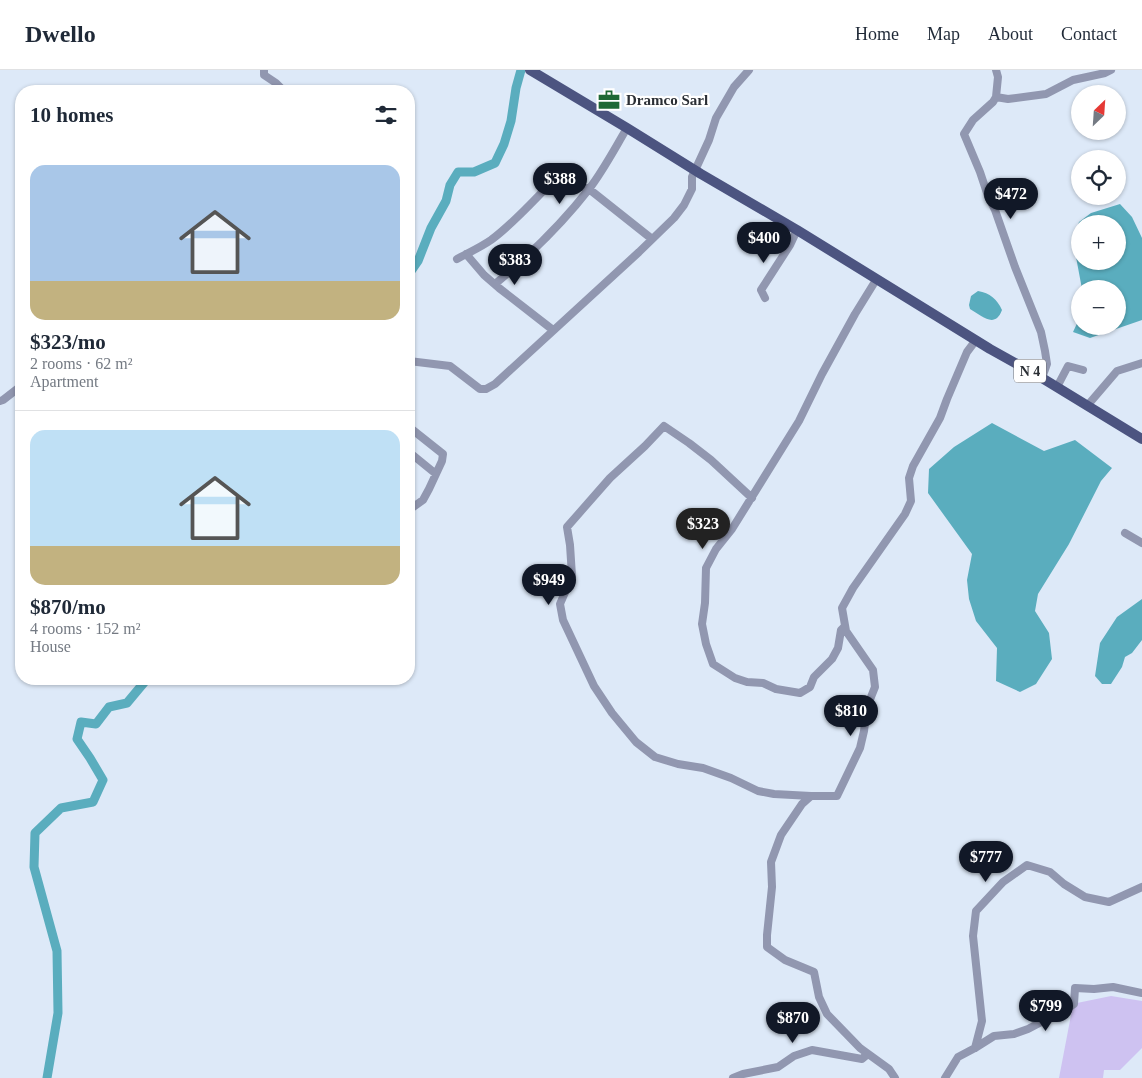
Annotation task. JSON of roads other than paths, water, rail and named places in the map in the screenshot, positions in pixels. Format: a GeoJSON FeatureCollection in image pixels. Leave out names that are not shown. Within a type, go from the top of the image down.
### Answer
{"type":"FeatureCollection","features":[{"type":"Feature","properties":{"kind":"main road","name":"N 4"},"geometry":{"type":"LineString","coordinates":[[530,70],[1142,439]]}},
{"type":"Feature","properties":{"kind":"street"},"geometry":{"type":"LineString","coordinates":[[264,70],[264,75],[278,85]]}},
{"type":"Feature","properties":{"kind":"street"},"geometry":{"type":"LineString","coordinates":[[415,362],[450,366],[480,389],[486,389],[495,384],[674,218],[692,190],[692,177],[709,140],[716,118],[734,87],[749,70]]}},
{"type":"Feature","properties":{"kind":"street"},"geometry":{"type":"LineString","coordinates":[[996,70],[998,77],[996,97],[973,120],[964,134],[1041,332],[1046,364],[1042,378]]}},
{"type":"Feature","properties":{"kind":"street"},"geometry":{"type":"LineString","coordinates":[[996,97],[1008,99],[1046,94],[1073,80],[1111,70]]}},
{"type":"Feature","properties":{"kind":"street"},"geometry":{"type":"LineString","coordinates":[[495,284],[549,236],[589,189],[627,128]]}},
{"type":"Feature","properties":{"kind":"street"},"geometry":{"type":"LineString","coordinates":[[457,259],[490,241],[506,228],[553,181],[558,179],[589,189],[652,239]]}},
{"type":"Feature","properties":{"kind":"street"},"geometry":{"type":"LineString","coordinates":[[765,298],[761,290],[790,245],[797,230]]}},
{"type":"Feature","properties":{"kind":"street"},"geometry":{"type":"LineString","coordinates":[[466,254],[495,284],[553,330]]}},
{"type":"Feature","properties":{"kind":"street"},"geometry":{"type":"LineString","coordinates":[[845,626],[841,630],[838,648],[832,659],[814,677],[810,687],[800,693],[735,678],[713,664],[706,644],[702,624],[706,568],[716,549],[732,529],[799,421],[822,374],[876,280]]}},
{"type":"Feature","properties":{"kind":"street"},"geometry":{"type":"LineString","coordinates":[[752,498],[710,460],[664,426],[646,446],[610,478],[567,527],[572,576],[560,604],[563,620],[594,686],[612,714],[636,742],[654,757],[702,768],[731,778],[758,791],[774,794],[837,796],[860,748],[867,707],[875,687],[873,670],[846,631],[842,608],[853,588],[905,514],[911,501],[909,478],[913,466],[940,418],[967,352],[976,340]]}},
{"type":"Feature","properties":{"kind":"street"},"geometry":{"type":"LineString","coordinates":[[1087,406],[1118,371],[1142,363]]}},
{"type":"Feature","properties":{"kind":"street"},"geometry":{"type":"LineString","coordinates":[[1057,387],[1068,366],[1083,370]]}},
{"type":"Feature","properties":{"kind":"street"},"geometry":{"type":"LineString","coordinates":[[0,400],[3,400],[15,391]]}},
{"type":"Feature","properties":{"kind":"street"},"geometry":{"type":"LineString","coordinates":[[415,432],[442,454],[442,462],[429,489],[423,500],[415,506]]}},
{"type":"Feature","properties":{"kind":"street"},"geometry":{"type":"LineString","coordinates":[[415,457],[436,474]]}},
{"type":"Feature","properties":{"kind":"street"},"geometry":{"type":"LineString","coordinates":[[1125,533],[1142,543]]}},
{"type":"Feature","properties":{"kind":"street"},"geometry":{"type":"LineString","coordinates":[[811,796],[802,804],[781,835],[770,862],[772,887],[767,947],[785,960],[814,972],[819,997],[827,1014],[860,1048],[889,1070],[895,1078]]}},
{"type":"Feature","properties":{"kind":"street"},"geometry":{"type":"LineString","coordinates":[[975,1048],[982,1021],[973,936],[976,911],[1003,882],[1027,865],[1050,872],[1064,884],[1086,897],[1109,902],[1142,887]]}},
{"type":"Feature","properties":{"kind":"street"},"geometry":{"type":"LineString","coordinates":[[946,1078],[958,1057],[994,1036],[1014,1034],[1062,1013],[1074,1004],[1074,988],[1094,989],[1113,987],[1142,993]]}},
{"type":"Feature","properties":{"kind":"street"},"geometry":{"type":"LineString","coordinates":[[733,1078],[743,1074],[766,1071],[778,1067],[794,1056],[812,1050],[862,1059],[868,1054]]}},
{"type":"Feature","properties":{"kind":"water"},"geometry":{"type":"Polygon","coordinates":[[[1121,205],[1132,217],[1142,238],[1142,320],[1126,326],[1126,280],[1080,280],[1078,270],[1126,270],[1126,215],[1088,215],[1121,205]]]}},
{"type":"Feature","properties":{"kind":"water"},"geometry":{"type":"Polygon","coordinates":[[[978,291],[990,295],[1000,306],[1002,310],[996,319],[988,319],[970,309],[971,296],[978,291]]]}},
{"type":"Feature","properties":{"kind":"water"},"geometry":{"type":"Polygon","coordinates":[[[1082,335],[1099,335],[1090,338],[1082,335]]]}},
{"type":"Feature","properties":{"kind":"water"},"geometry":{"type":"Polygon","coordinates":[[[992,423],[1044,451],[1075,440],[1112,468],[1101,481],[1069,544],[1038,594],[1035,611],[1049,633],[1052,659],[1036,684],[1020,692],[996,681],[997,648],[976,621],[969,599],[967,580],[972,554],[928,493],[929,469],[954,447],[992,423]]]}},
{"type":"Feature","properties":{"kind":"water"},"geometry":{"type":"Polygon","coordinates":[[[1142,599],[1142,640],[1132,653],[1125,657],[1122,667],[1111,684],[1102,684],[1095,676],[1100,643],[1117,617],[1142,599]]]}},
{"type":"Feature","properties":{"kind":"waterway"},"geometry":{"type":"LineString","coordinates":[[415,265],[431,228],[446,201],[450,185],[458,172],[474,172],[495,163],[504,144],[511,121],[521,70]]}},
{"type":"Feature","properties":{"kind":"waterway"},"geometry":{"type":"LineString","coordinates":[[47,1078],[58,1013],[57,951],[34,867],[35,833],[61,808],[93,802],[103,780],[77,739],[81,722],[96,724],[109,707],[127,703],[142,685]]}},
{"type":"Feature","properties":{"kind":"place","name":"Dramco Sarl"},"geometry":{"type":"Point","coordinates":[609,100]}}]}
